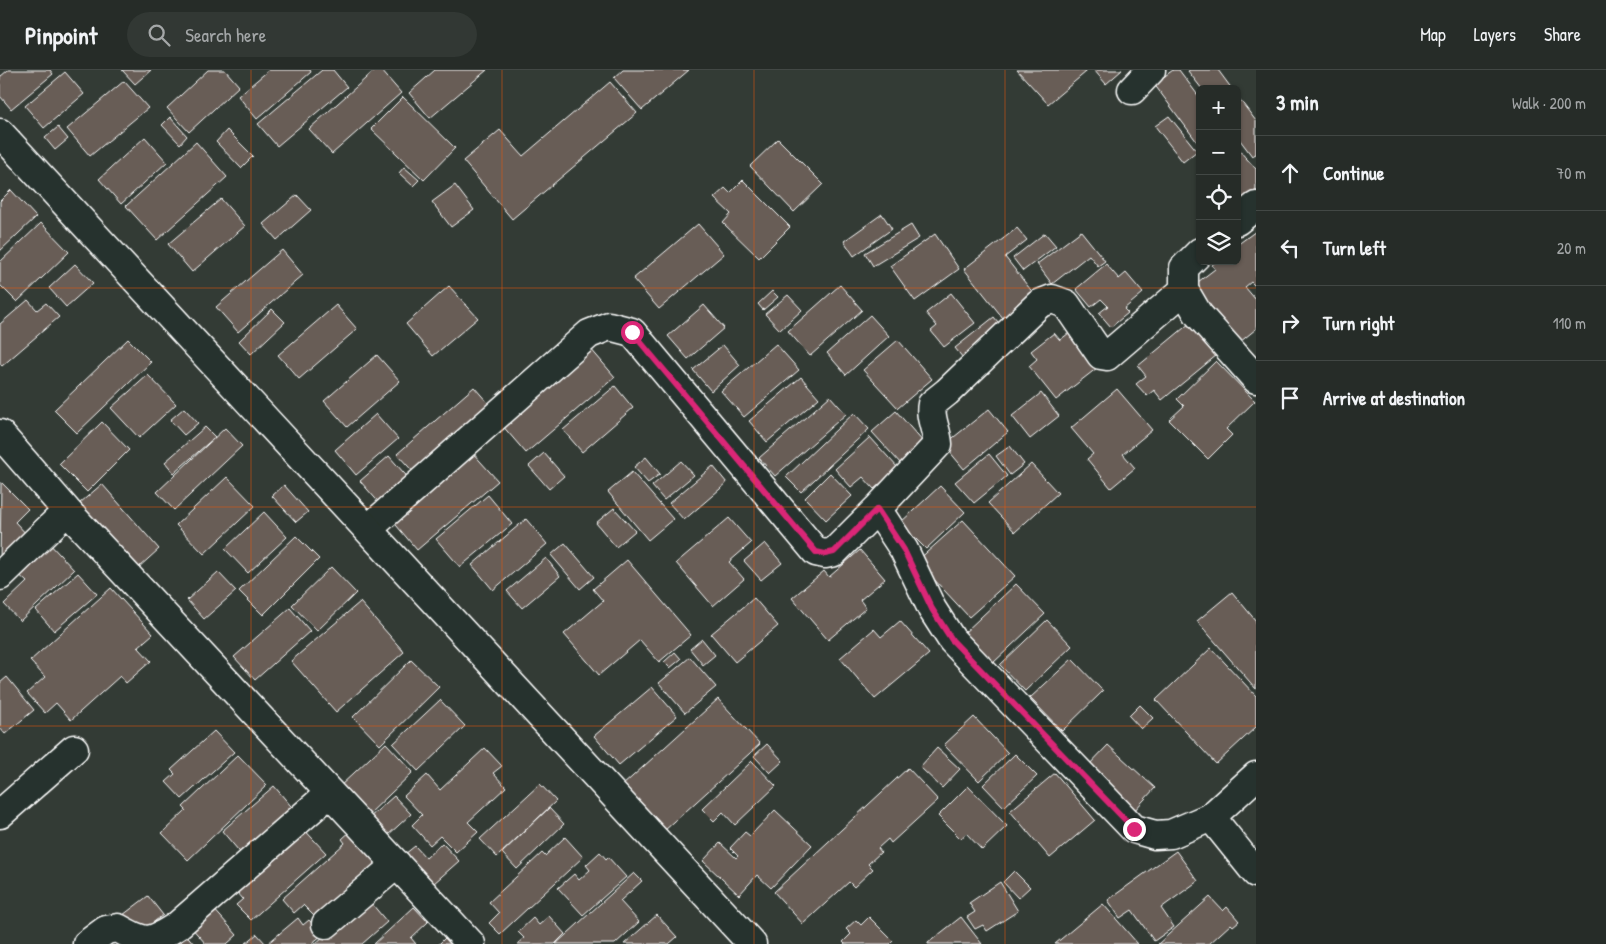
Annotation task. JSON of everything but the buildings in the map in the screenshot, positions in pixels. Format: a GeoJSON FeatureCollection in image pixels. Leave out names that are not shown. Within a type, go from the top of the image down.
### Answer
{"type":"FeatureCollection","features":[{"type":"Feature","properties":{"kind":"street"},"geometry":{"type":"LineString","coordinates":[[1132,90],[1152,70]]}},
{"type":"Feature","properties":{"kind":"street"},"geometry":{"type":"LineString","coordinates":[[0,133],[368,529],[745,942]]}},
{"type":"Feature","properties":{"kind":"street"},"geometry":{"type":"LineString","coordinates":[[1238,220],[1256,206]]}},
{"type":"Feature","properties":{"kind":"street"},"geometry":{"type":"LineString","coordinates":[[1196,256],[1184,268],[1184,290],[1198,314],[1256,379]]}},
{"type":"Feature","properties":{"kind":"street"},"geometry":{"type":"LineString","coordinates":[[368,529],[589,334],[609,326],[632,332],[816,552],[825,554],[834,552],[938,444],[938,433],[930,412],[932,404],[1040,304],[1052,299],[1066,304],[1101,355],[1107,356],[1184,290]]}},
{"type":"Feature","properties":{"kind":"street"},"geometry":{"type":"LineString","coordinates":[[0,434],[67,511],[471,944]]}},
{"type":"Feature","properties":{"kind":"street"},"geometry":{"type":"LineString","coordinates":[[877,509],[904,550],[932,609],[952,640],[1134,829],[1155,835],[1171,834],[1211,817],[1256,776]]}},
{"type":"Feature","properties":{"kind":"street"},"geometry":{"type":"LineString","coordinates":[[0,576],[67,511]]}},
{"type":"Feature","properties":{"kind":"street"},"geometry":{"type":"LineString","coordinates":[[0,814],[74,749]]}},
{"type":"Feature","properties":{"kind":"street"},"geometry":{"type":"LineString","coordinates":[[87,944],[106,930],[118,928],[135,941],[156,940],[176,926],[330,793]]}},
{"type":"Feature","properties":{"kind":"street"},"geometry":{"type":"LineString","coordinates":[[1211,817],[1256,873]]}},
{"type":"Feature","properties":{"kind":"street"},"geometry":{"type":"LineString","coordinates":[[326,924],[397,864]]}},
{"type":"Feature","properties":{"kind":"route"},"geometry":{"type":"LineString","coordinates":[[632,332],[816,552],[825,554],[834,552],[877,509],[904,550],[932,609],[952,640],[1134,829]]}}]}
